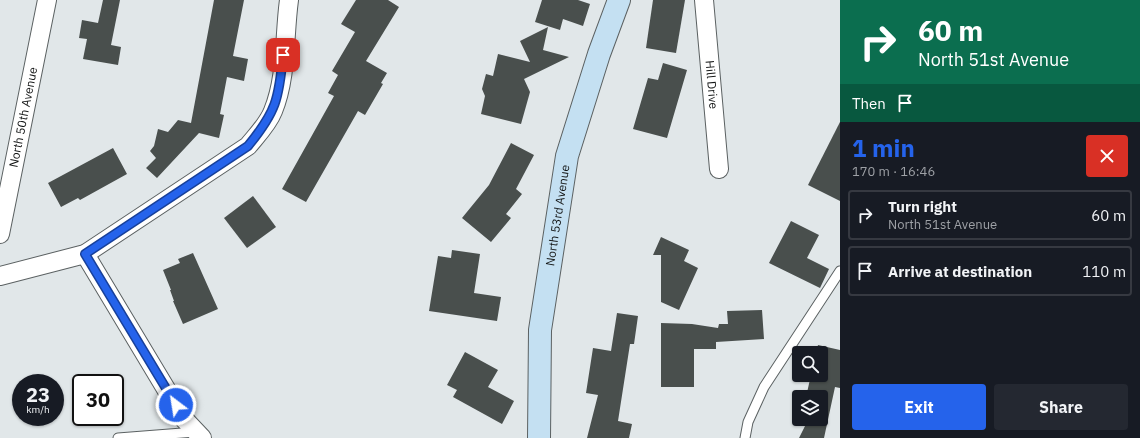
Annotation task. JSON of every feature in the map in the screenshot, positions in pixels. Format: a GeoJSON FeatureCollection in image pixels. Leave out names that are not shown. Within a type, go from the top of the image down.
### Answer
{"type":"FeatureCollection","features":[{"type":"Feature","properties":{"kind":"street","name":"North 50th Avenue"},"geometry":{"type":"LineString","coordinates":[[0,234],[47,0]]}},
{"type":"Feature","properties":{"kind":"street"},"geometry":{"type":"LineString","coordinates":[[0,276],[85,254],[248,146],[264,127],[273,111],[280,87],[289,0]]}},
{"type":"Feature","properties":{"kind":"street","name":"North 53rd Avenue"},"geometry":{"type":"LineString","coordinates":[[539,438],[540,330],[567,156],[599,54],[619,0]]}},
{"type":"Feature","properties":{"kind":"street","name":"Hill Drive"},"geometry":{"type":"LineString","coordinates":[[704,0],[719,169]]}},
{"type":"Feature","properties":{"kind":"street"},"geometry":{"type":"LineString","coordinates":[[85,254],[184,419],[198,435]]}},
{"type":"Feature","properties":{"kind":"lane"},"geometry":{"type":"LineString","coordinates":[[745,438],[748,422],[764,387],[840,271]]}},
{"type":"Feature","properties":{"kind":"lane"},"geometry":{"type":"LineString","coordinates":[[118,438],[198,435]]}},
{"type":"Feature","properties":{"kind":"building"},"geometry":{"type":"Polygon","coordinates":[[[103,0],[120,0],[111,45],[121,47],[118,65],[83,59],[87,39],[79,38],[82,20],[98,23],[103,0]]]}},
{"type":"Feature","properties":{"kind":"building"},"geometry":{"type":"Polygon","coordinates":[[[214,0],[244,0],[233,56],[248,59],[244,81],[227,77],[220,114],[224,115],[219,138],[199,133],[157,178],[146,168],[156,158],[150,151],[154,146],[158,129],[168,132],[178,120],[191,123],[214,0]]]}},
{"type":"Feature","properties":{"kind":"building"},"geometry":{"type":"Polygon","coordinates":[[[356,0],[388,0],[399,7],[366,61],[387,73],[381,83],[383,84],[365,115],[358,111],[306,202],[282,189],[334,96],[328,93],[338,75],[332,71],[355,32],[341,24],[356,0]]]}},
{"type":"Feature","properties":{"kind":"building"},"geometry":{"type":"Polygon","coordinates":[[[542,0],[578,0],[590,4],[583,26],[563,19],[560,30],[535,22],[542,0]]]}},
{"type":"Feature","properties":{"kind":"building"},"geometry":{"type":"Polygon","coordinates":[[[653,0],[685,0],[676,53],[646,48],[653,0]]]}},
{"type":"Feature","properties":{"kind":"building"},"geometry":{"type":"Polygon","coordinates":[[[548,27],[543,50],[569,57],[524,79],[530,92],[521,124],[481,114],[485,96],[482,89],[486,74],[493,76],[498,54],[530,62],[520,41],[548,27]]]}},
{"type":"Feature","properties":{"kind":"building"},"geometry":{"type":"Polygon","coordinates":[[[663,63],[687,70],[667,138],[633,129],[648,78],[658,80],[663,63]]]}},
{"type":"Feature","properties":{"kind":"building"},"geometry":{"type":"Polygon","coordinates":[[[840,122],[840,201],[808,185],[840,122]]]}},
{"type":"Feature","properties":{"kind":"building"},"geometry":{"type":"Polygon","coordinates":[[[511,143],[534,155],[516,189],[522,194],[506,214],[511,218],[491,242],[462,218],[489,185],[511,143]]]}},
{"type":"Feature","properties":{"kind":"building"},"geometry":{"type":"Polygon","coordinates":[[[113,148],[127,174],[80,200],[78,198],[61,207],[48,183],[113,148]]]}},
{"type":"Feature","properties":{"kind":"building"},"geometry":{"type":"Polygon","coordinates":[[[253,196],[276,227],[247,248],[224,218],[253,196]]]}},
{"type":"Feature","properties":{"kind":"building"},"geometry":{"type":"Polygon","coordinates":[[[791,221],[819,235],[807,258],[829,269],[820,288],[769,263],[791,221]]]}},
{"type":"Feature","properties":{"kind":"building"},"geometry":{"type":"Polygon","coordinates":[[[661,237],[689,250],[684,261],[698,268],[679,310],[661,302],[661,255],[653,255],[661,237]]]}},
{"type":"Feature","properties":{"kind":"building"},"geometry":{"type":"Polygon","coordinates":[[[452,250],[480,254],[474,293],[501,297],[497,321],[429,311],[438,256],[451,258],[452,250]]]}},
{"type":"Feature","properties":{"kind":"building"},"geometry":{"type":"Polygon","coordinates":[[[193,253],[218,309],[183,324],[173,301],[171,290],[163,270],[180,263],[178,259],[193,253]]]}},
{"type":"Feature","properties":{"kind":"building"},"geometry":{"type":"Polygon","coordinates":[[[762,310],[764,339],[716,342],[716,349],[694,349],[694,387],[661,387],[661,323],[692,324],[718,328],[719,324],[728,324],[727,311],[762,310]]]}},
{"type":"Feature","properties":{"kind":"building"},"geometry":{"type":"Polygon","coordinates":[[[617,313],[638,316],[634,344],[630,344],[618,421],[632,424],[629,438],[587,438],[598,395],[586,393],[593,348],[611,351],[617,313]]]}},
{"type":"Feature","properties":{"kind":"building"},"geometry":{"type":"Polygon","coordinates":[[[828,347],[840,350],[840,388],[835,387],[828,419],[828,390],[808,390],[809,382],[828,382],[828,347]]]}},
{"type":"Feature","properties":{"kind":"building"},"geometry":{"type":"Polygon","coordinates":[[[465,352],[498,370],[488,387],[514,401],[502,424],[453,397],[457,390],[447,385],[465,352]]]}},
{"type":"Feature","properties":{"kind":"building"},"geometry":{"type":"Polygon","coordinates":[[[805,426],[827,426],[824,438],[799,438],[805,426]]]}},
{"type":"Feature","properties":{"kind":"route"},"geometry":{"type":"LineString","coordinates":[[176,405],[85,254],[248,146],[264,127],[273,111],[280,87],[283,55]]}}]}
